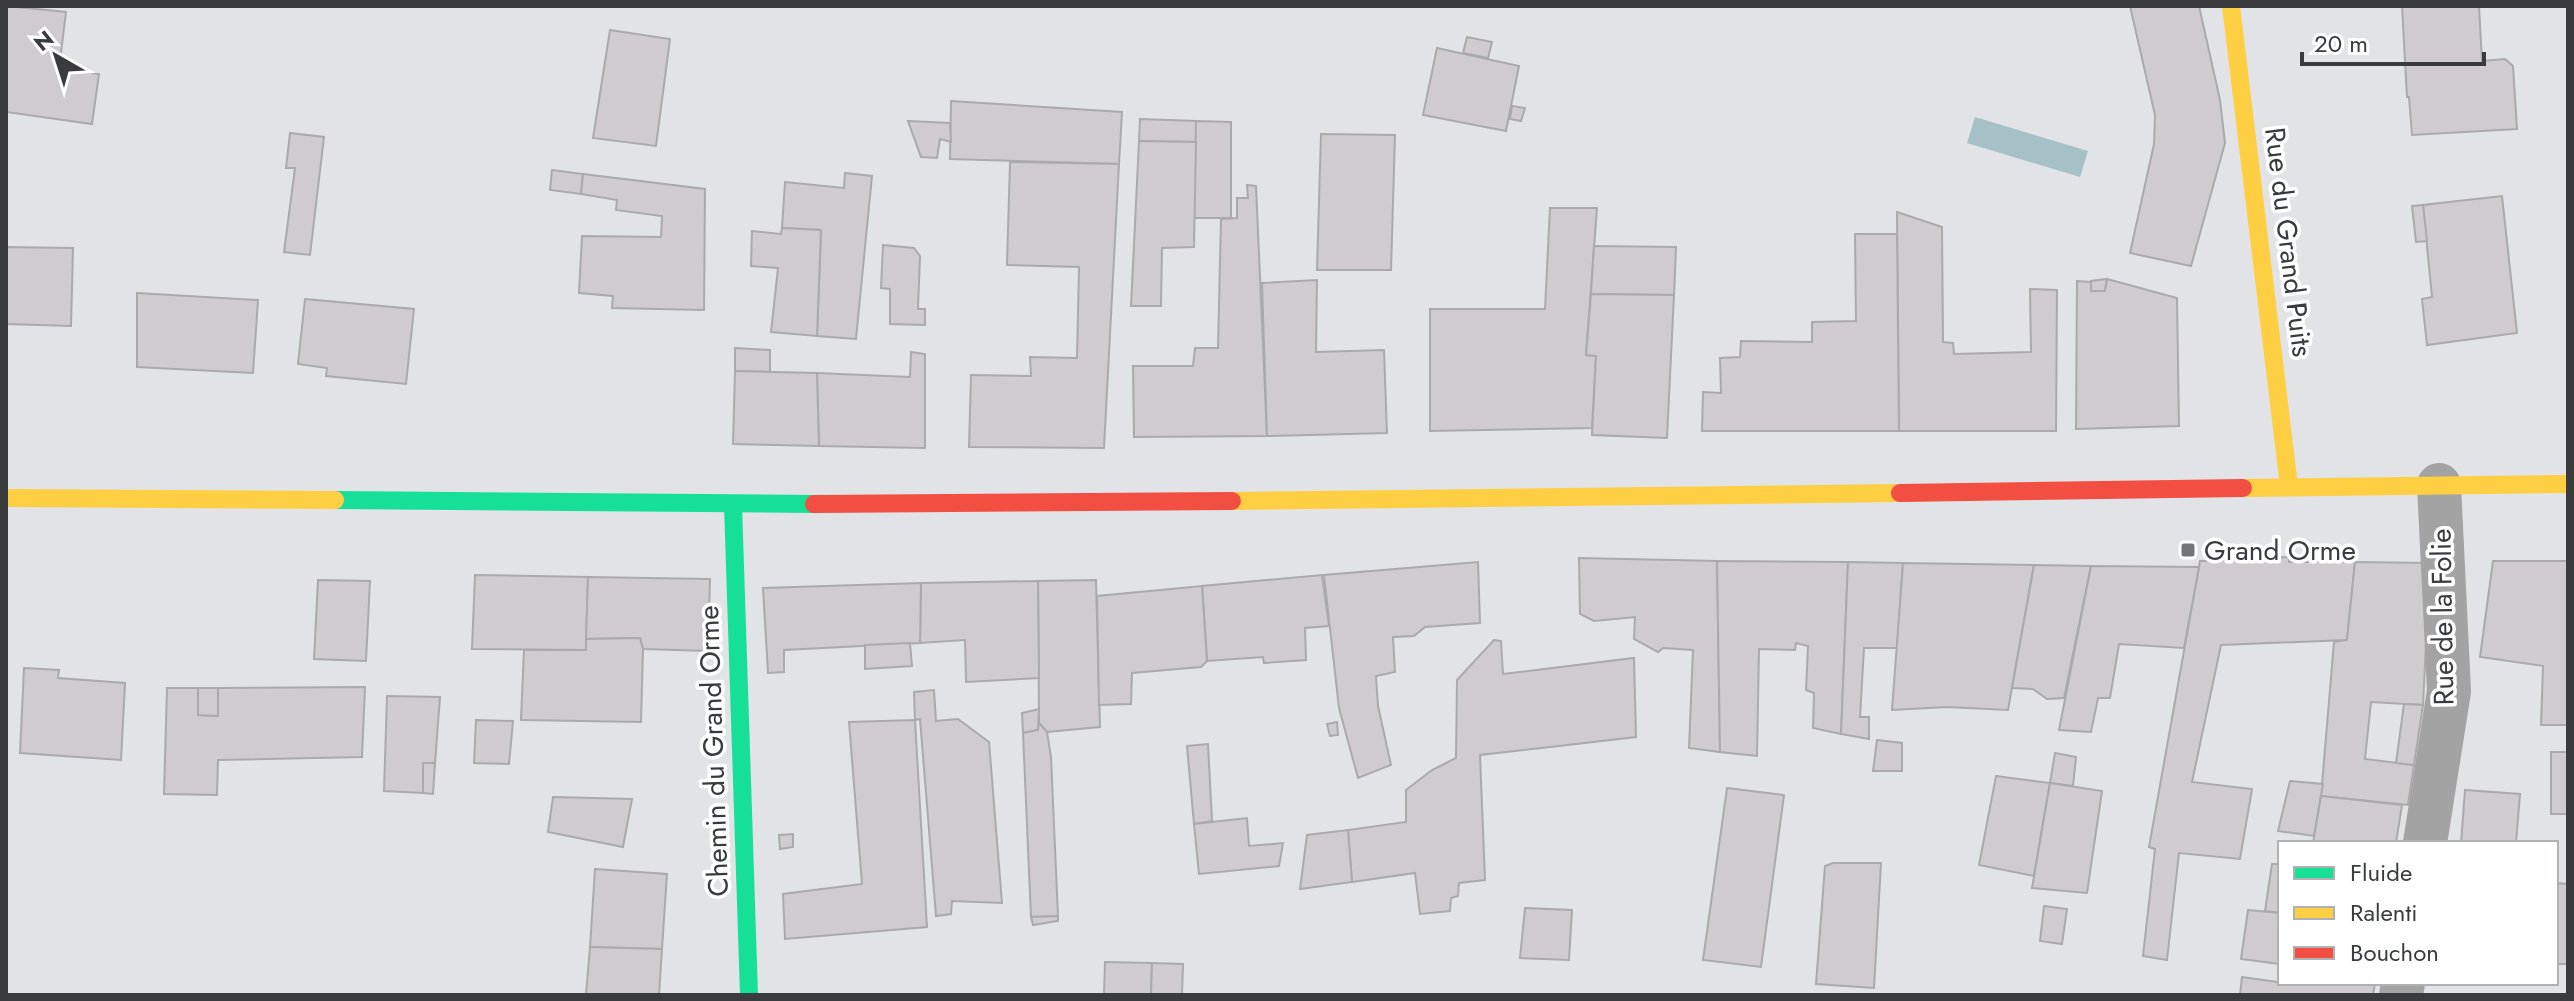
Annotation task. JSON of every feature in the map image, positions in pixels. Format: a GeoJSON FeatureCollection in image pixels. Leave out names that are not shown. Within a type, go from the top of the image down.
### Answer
{"type":"FeatureCollection","features":[{"type":"Feature","properties":{"kind":"main road","name":"Rue du Grand Puits"},"geometry":{"type":"LineString","coordinates":[[2231,6],[2289,486]]}},
{"type":"Feature","properties":{"kind":"main road"},"geometry":{"type":"LineString","coordinates":[[6,498],[954,505],[2568,484]]}},
{"type":"Feature","properties":{"kind":"main road","name":"Chemin du Grand Orme"},"geometry":{"type":"LineString","coordinates":[[733,505],[749,995]]}},
{"type":"Feature","properties":{"kind":"street","name":"Rue de la Folie"},"geometry":{"type":"LineString","coordinates":[[2425,841],[2449,691],[2439,485]]}},
{"type":"Feature","properties":{"kind":"water"},"geometry":{"type":"Polygon","coordinates":[[[1975,117],[2088,151],[2080,177],[1967,143],[1975,117]]]}},
{"type":"Feature","properties":{"kind":"building"},"geometry":{"type":"Polygon","coordinates":[[[6,6],[66,12],[59,69],[99,74],[92,124],[6,112],[6,6]]]}},
{"type":"Feature","properties":{"kind":"building"},"geometry":{"type":"Polygon","coordinates":[[[2130,6],[2199,6],[2220,100],[2225,143],[2191,266],[2130,253],[2154,144],[2155,115],[2130,6]]]}},
{"type":"Feature","properties":{"kind":"building"},"geometry":{"type":"Polygon","coordinates":[[[2402,6],[2479,6],[2482,61],[2505,59],[2513,66],[2517,129],[2412,135],[2402,6]]]}},
{"type":"Feature","properties":{"kind":"building"},"geometry":{"type":"Polygon","coordinates":[[[610,30],[670,39],[656,146],[593,138],[610,30]]]}},
{"type":"Feature","properties":{"kind":"building"},"geometry":{"type":"Polygon","coordinates":[[[1467,37],[1492,42],[1488,58],[1463,53],[1467,37]]]}},
{"type":"Feature","properties":{"kind":"building"},"geometry":{"type":"Polygon","coordinates":[[[1437,48],[1519,66],[1506,131],[1423,115],[1437,48]]]}},
{"type":"Feature","properties":{"kind":"building"},"geometry":{"type":"Polygon","coordinates":[[[951,101],[1122,112],[1119,164],[950,159],[951,101]]]}},
{"type":"Feature","properties":{"kind":"building"},"geometry":{"type":"Polygon","coordinates":[[[1512,106],[1525,108],[1521,121],[1510,119],[1512,106]]]}},
{"type":"Feature","properties":{"kind":"building"},"geometry":{"type":"Polygon","coordinates":[[[1140,119],[1196,121],[1196,142],[1139,141],[1140,119]]]}},
{"type":"Feature","properties":{"kind":"building"},"geometry":{"type":"Polygon","coordinates":[[[908,121],[950,123],[951,142],[940,139],[937,158],[921,157],[908,121]]]}},
{"type":"Feature","properties":{"kind":"building"},"geometry":{"type":"Polygon","coordinates":[[[1196,121],[1231,122],[1231,218],[1194,218],[1196,121]]]}},
{"type":"Feature","properties":{"kind":"building"},"geometry":{"type":"Polygon","coordinates":[[[290,133],[324,137],[310,255],[284,252],[295,168],[286,168],[290,133]]]}},
{"type":"Feature","properties":{"kind":"building"},"geometry":{"type":"Polygon","coordinates":[[[1321,134],[1395,135],[1391,270],[1317,270],[1321,134]]]}},
{"type":"Feature","properties":{"kind":"building"},"geometry":{"type":"Polygon","coordinates":[[[1139,141],[1196,142],[1194,247],[1162,248],[1161,306],[1131,306],[1139,141]]]}},
{"type":"Feature","properties":{"kind":"building"},"geometry":{"type":"Polygon","coordinates":[[[1010,162],[1119,164],[1104,448],[969,447],[971,375],[1031,376],[1030,357],[1077,358],[1079,267],[1007,265],[1010,162]]]}},
{"type":"Feature","properties":{"kind":"building"},"geometry":{"type":"Polygon","coordinates":[[[552,170],[583,174],[581,194],[550,190],[552,170]]]}},
{"type":"Feature","properties":{"kind":"building"},"geometry":{"type":"Polygon","coordinates":[[[845,173],[872,176],[856,339],[817,336],[821,230],[782,228],[785,182],[844,188],[845,173]]]}},
{"type":"Feature","properties":{"kind":"building"},"geometry":{"type":"Polygon","coordinates":[[[583,174],[705,189],[704,310],[612,308],[613,296],[579,293],[582,236],[661,237],[662,216],[616,210],[617,200],[581,194],[583,174]]]}},
{"type":"Feature","properties":{"kind":"building"},"geometry":{"type":"Polygon","coordinates":[[[1247,185],[1256,186],[1267,436],[1134,437],[1133,366],[1193,366],[1195,348],[1218,348],[1221,219],[1237,218],[1237,198],[1248,198],[1247,185]]]}},
{"type":"Feature","properties":{"kind":"building"},"geometry":{"type":"Polygon","coordinates":[[[2502,196],[2517,333],[2427,345],[2422,299],[2432,297],[2423,205],[2502,196]]]}},
{"type":"Feature","properties":{"kind":"building"},"geometry":{"type":"Polygon","coordinates":[[[2423,205],[2427,241],[2416,242],[2412,206],[2423,205]]]}},
{"type":"Feature","properties":{"kind":"building"},"geometry":{"type":"Polygon","coordinates":[[[1550,208],[1597,208],[1586,355],[1596,356],[1592,428],[1430,431],[1430,309],[1545,309],[1550,208]]]}},
{"type":"Feature","properties":{"kind":"building"},"geometry":{"type":"Polygon","coordinates":[[[1897,212],[1942,227],[1943,342],[1953,343],[1954,354],[2031,352],[2030,289],[2057,290],[2056,431],[1899,431],[1897,212]]]}},
{"type":"Feature","properties":{"kind":"building"},"geometry":{"type":"Polygon","coordinates":[[[782,228],[821,230],[817,336],[771,332],[778,268],[751,266],[752,231],[781,234],[782,228]]]}},
{"type":"Feature","properties":{"kind":"building"},"geometry":{"type":"Polygon","coordinates":[[[1855,234],[1897,234],[1899,431],[1702,431],[1703,392],[1721,393],[1720,358],[1740,357],[1741,341],[1812,342],[1812,322],[1856,321],[1855,234]]]}},
{"type":"Feature","properties":{"kind":"building"},"geometry":{"type":"Polygon","coordinates":[[[883,245],[914,248],[920,256],[918,309],[925,309],[925,325],[890,324],[890,289],[881,288],[883,245]]]}},
{"type":"Feature","properties":{"kind":"building"},"geometry":{"type":"Polygon","coordinates":[[[1594,246],[1676,247],[1674,295],[1591,294],[1594,246]]]}},
{"type":"Feature","properties":{"kind":"building"},"geometry":{"type":"Polygon","coordinates":[[[6,247],[73,248],[71,326],[6,324],[6,247]]]}},
{"type":"Feature","properties":{"kind":"building"},"geometry":{"type":"Polygon","coordinates":[[[2107,279],[2105,291],[2091,291],[2091,281],[2107,279]]]}},
{"type":"Feature","properties":{"kind":"building"},"geometry":{"type":"Polygon","coordinates":[[[2107,279],[2177,298],[2179,426],[2076,429],[2077,281],[2091,282],[2091,291],[2105,291],[2107,279]]]}},
{"type":"Feature","properties":{"kind":"building"},"geometry":{"type":"Polygon","coordinates":[[[1317,280],[1316,352],[1384,350],[1387,433],[1267,436],[1262,283],[1317,280]]]}},
{"type":"Feature","properties":{"kind":"building"},"geometry":{"type":"Polygon","coordinates":[[[137,293],[258,300],[253,373],[137,367],[137,293]]]}},
{"type":"Feature","properties":{"kind":"building"},"geometry":{"type":"Polygon","coordinates":[[[1591,294],[1674,295],[1667,438],[1592,435],[1596,356],[1586,355],[1591,294]]]}},
{"type":"Feature","properties":{"kind":"building"},"geometry":{"type":"Polygon","coordinates":[[[305,299],[414,309],[406,384],[326,376],[327,368],[298,364],[305,299]]]}},
{"type":"Feature","properties":{"kind":"building"},"geometry":{"type":"Polygon","coordinates":[[[735,348],[770,350],[770,372],[735,371],[735,348]]]}},
{"type":"Feature","properties":{"kind":"building"},"geometry":{"type":"Polygon","coordinates":[[[911,352],[925,354],[925,448],[819,446],[817,373],[910,377],[911,352]]]}},
{"type":"Feature","properties":{"kind":"building"},"geometry":{"type":"Polygon","coordinates":[[[735,371],[817,373],[819,446],[733,444],[735,371]]]}},
{"type":"Feature","properties":{"kind":"building"},"geometry":{"type":"Polygon","coordinates":[[[2289,557],[2289,562],[2355,562],[2347,640],[2221,645],[2192,782],[2252,789],[2240,859],[2179,853],[2167,960],[2143,956],[2155,849],[2149,847],[2200,561],[2289,557]]]}},
{"type":"Feature","properties":{"kind":"building"},"geometry":{"type":"Polygon","coordinates":[[[1579,558],[1717,561],[1720,752],[1689,748],[1693,650],[1663,648],[1658,652],[1634,639],[1635,617],[1594,621],[1580,614],[1579,558]]]}},
{"type":"Feature","properties":{"kind":"building"},"geometry":{"type":"Polygon","coordinates":[[[1717,561],[1848,562],[1841,734],[1813,728],[1814,693],[1806,690],[1808,646],[1796,643],[1795,650],[1759,649],[1757,756],[1720,752],[1717,561]]]}},
{"type":"Feature","properties":{"kind":"building"},"geometry":{"type":"Polygon","coordinates":[[[2493,561],[2568,561],[2568,725],[2541,725],[2543,666],[2480,657],[2493,561]]]}},
{"type":"Feature","properties":{"kind":"building"},"geometry":{"type":"Polygon","coordinates":[[[1478,562],[1480,623],[1425,627],[1414,636],[1393,637],[1395,672],[1376,676],[1378,706],[1391,765],[1358,778],[1339,708],[1324,575],[1478,562]]]}},
{"type":"Feature","properties":{"kind":"building"},"geometry":{"type":"Polygon","coordinates":[[[1848,562],[1903,563],[1897,648],[1864,648],[1860,717],[1869,717],[1869,739],[1841,734],[1848,562]]]}},
{"type":"Feature","properties":{"kind":"building"},"geometry":{"type":"Polygon","coordinates":[[[2355,562],[2430,563],[2423,705],[2371,702],[2365,759],[2414,765],[2408,805],[2321,796],[2334,642],[2347,640],[2355,562]]]}},
{"type":"Feature","properties":{"kind":"building"},"geometry":{"type":"Polygon","coordinates":[[[1903,563],[2034,565],[2008,710],[1947,707],[1892,710],[1903,563]]]}},
{"type":"Feature","properties":{"kind":"building"},"geometry":{"type":"Polygon","coordinates":[[[2034,565],[2091,566],[2064,698],[2047,699],[2033,689],[2012,688],[2034,565]]]}},
{"type":"Feature","properties":{"kind":"building"},"geometry":{"type":"Polygon","coordinates":[[[2091,566],[2199,567],[2184,648],[2119,644],[2110,698],[2098,698],[2091,732],[2059,730],[2091,566]]]}},
{"type":"Feature","properties":{"kind":"building"},"geometry":{"type":"Polygon","coordinates":[[[475,575],[588,577],[586,650],[472,649],[475,575]]]}},
{"type":"Feature","properties":{"kind":"building"},"geometry":{"type":"Polygon","coordinates":[[[1322,575],[1329,626],[1305,628],[1306,660],[1264,663],[1263,657],[1207,661],[1202,586],[1322,575]]]}},
{"type":"Feature","properties":{"kind":"building"},"geometry":{"type":"Polygon","coordinates":[[[588,577],[710,579],[708,651],[643,649],[640,638],[586,639],[588,577]]]}},
{"type":"Feature","properties":{"kind":"building"},"geometry":{"type":"Polygon","coordinates":[[[318,580],[370,581],[366,661],[314,659],[318,580]]]}},
{"type":"Feature","properties":{"kind":"building"},"geometry":{"type":"Polygon","coordinates":[[[1096,580],[1100,727],[1047,732],[1039,723],[1038,581],[1096,580]]]}},
{"type":"Feature","properties":{"kind":"building"},"geometry":{"type":"Polygon","coordinates":[[[1038,581],[1039,678],[966,682],[965,640],[920,643],[921,583],[1038,581]]]}},
{"type":"Feature","properties":{"kind":"building"},"geometry":{"type":"Polygon","coordinates":[[[921,583],[920,643],[784,650],[784,672],[768,673],[763,588],[921,583]]]}},
{"type":"Feature","properties":{"kind":"building"},"geometry":{"type":"Polygon","coordinates":[[[1202,586],[1207,661],[1201,667],[1132,673],[1131,704],[1099,705],[1097,596],[1202,586]]]}},
{"type":"Feature","properties":{"kind":"building"},"geometry":{"type":"Polygon","coordinates":[[[640,638],[643,649],[641,722],[521,720],[524,650],[586,650],[586,639],[640,638]]]}},
{"type":"Feature","properties":{"kind":"building"},"geometry":{"type":"Polygon","coordinates":[[[1494,640],[1501,641],[1503,674],[1634,658],[1636,737],[1480,755],[1485,880],[1459,883],[1458,896],[1451,898],[1450,911],[1420,914],[1415,873],[1352,882],[1348,830],[1406,822],[1406,790],[1432,770],[1456,758],[1457,680],[1494,640]]]}},
{"type":"Feature","properties":{"kind":"building"},"geometry":{"type":"Polygon","coordinates":[[[910,643],[912,666],[865,669],[865,645],[910,643]]]}},
{"type":"Feature","properties":{"kind":"building"},"geometry":{"type":"Polygon","coordinates":[[[24,668],[59,670],[58,678],[125,683],[121,760],[20,753],[24,668]]]}},
{"type":"Feature","properties":{"kind":"building"},"geometry":{"type":"Polygon","coordinates":[[[365,687],[362,757],[218,760],[217,795],[164,794],[167,688],[198,688],[198,715],[218,716],[218,688],[365,687]]]}},
{"type":"Feature","properties":{"kind":"building"},"geometry":{"type":"Polygon","coordinates":[[[198,688],[218,688],[218,716],[198,715],[198,688]]]}},
{"type":"Feature","properties":{"kind":"building"},"geometry":{"type":"Polygon","coordinates":[[[934,690],[936,721],[958,719],[989,742],[1002,903],[952,901],[951,914],[936,916],[920,719],[915,720],[914,692],[934,690]]]}},
{"type":"Feature","properties":{"kind":"building"},"geometry":{"type":"Polygon","coordinates":[[[387,696],[440,697],[435,763],[423,763],[423,793],[384,791],[387,696]]]}},
{"type":"Feature","properties":{"kind":"building"},"geometry":{"type":"Polygon","coordinates":[[[2404,704],[2423,705],[2414,765],[2396,763],[2404,704]]]}},
{"type":"Feature","properties":{"kind":"building"},"geometry":{"type":"Polygon","coordinates":[[[1039,709],[1038,730],[1023,733],[1022,713],[1039,709]]]}},
{"type":"Feature","properties":{"kind":"building"},"geometry":{"type":"Polygon","coordinates":[[[476,720],[513,721],[509,764],[474,763],[476,720]]]}},
{"type":"Feature","properties":{"kind":"building"},"geometry":{"type":"Polygon","coordinates":[[[915,720],[927,927],[785,939],[783,894],[862,884],[849,722],[915,720]]]}},
{"type":"Feature","properties":{"kind":"building"},"geometry":{"type":"Polygon","coordinates":[[[1337,722],[1338,735],[1330,736],[1327,724],[1337,722]]]}},
{"type":"Feature","properties":{"kind":"building"},"geometry":{"type":"Polygon","coordinates":[[[1039,723],[1047,732],[1051,757],[1058,916],[1031,917],[1023,733],[1038,730],[1039,723]]]}},
{"type":"Feature","properties":{"kind":"building"},"geometry":{"type":"Polygon","coordinates":[[[1877,740],[1902,743],[1902,771],[1873,771],[1877,740]]]}},
{"type":"Feature","properties":{"kind":"building"},"geometry":{"type":"Polygon","coordinates":[[[1208,744],[1212,821],[1194,824],[1187,746],[1208,744]]]}},
{"type":"Feature","properties":{"kind":"building"},"geometry":{"type":"Polygon","coordinates":[[[2551,752],[2568,752],[2568,814],[2551,814],[2551,752]]]}},
{"type":"Feature","properties":{"kind":"building"},"geometry":{"type":"Polygon","coordinates":[[[2055,753],[2076,757],[2073,786],[2050,783],[2055,753]]]}},
{"type":"Feature","properties":{"kind":"building"},"geometry":{"type":"Polygon","coordinates":[[[423,763],[435,763],[433,794],[423,793],[423,763]]]}},
{"type":"Feature","properties":{"kind":"building"},"geometry":{"type":"Polygon","coordinates":[[[1996,776],[2050,783],[2034,876],[1979,865],[1996,776]]]}},
{"type":"Feature","properties":{"kind":"building"},"geometry":{"type":"Polygon","coordinates":[[[2290,781],[2323,784],[2314,836],[2278,831],[2290,781]]]}},
{"type":"Feature","properties":{"kind":"building"},"geometry":{"type":"Polygon","coordinates":[[[2050,783],[2102,791],[2087,893],[2032,888],[2050,783]]]}},
{"type":"Feature","properties":{"kind":"building"},"geometry":{"type":"Polygon","coordinates":[[[1727,788],[1784,795],[1761,967],[1703,960],[1727,788]]]}},
{"type":"Feature","properties":{"kind":"building"},"geometry":{"type":"Polygon","coordinates":[[[2465,790],[2520,794],[2516,841],[2461,841],[2465,790]]]}},
{"type":"Feature","properties":{"kind":"building"},"geometry":{"type":"Polygon","coordinates":[[[2321,796],[2402,805],[2396,841],[2313,841],[2321,796]]]}},
{"type":"Feature","properties":{"kind":"building"},"geometry":{"type":"Polygon","coordinates":[[[553,797],[632,799],[623,847],[548,832],[553,797]]]}},
{"type":"Feature","properties":{"kind":"building"},"geometry":{"type":"Polygon","coordinates":[[[1247,818],[1249,846],[1283,843],[1279,866],[1199,874],[1194,824],[1247,818]]]}},
{"type":"Feature","properties":{"kind":"building"},"geometry":{"type":"Polygon","coordinates":[[[1348,830],[1352,882],[1300,889],[1307,835],[1348,830]]]}},
{"type":"Feature","properties":{"kind":"building"},"geometry":{"type":"Polygon","coordinates":[[[793,834],[793,847],[780,849],[779,835],[793,834]]]}},
{"type":"Feature","properties":{"kind":"building"},"geometry":{"type":"Polygon","coordinates":[[[1833,863],[1881,863],[1874,988],[1816,984],[1825,866],[1833,863]]]}},
{"type":"Feature","properties":{"kind":"building"},"geometry":{"type":"Polygon","coordinates":[[[2272,864],[2278,864],[2278,913],[2265,911],[2272,864]]]}},
{"type":"Feature","properties":{"kind":"building"},"geometry":{"type":"Polygon","coordinates":[[[595,869],[667,874],[662,949],[590,947],[595,869]]]}},
{"type":"Feature","properties":{"kind":"building"},"geometry":{"type":"Polygon","coordinates":[[[2558,883],[2568,884],[2568,964],[2558,964],[2558,883]]]}},
{"type":"Feature","properties":{"kind":"building"},"geometry":{"type":"Polygon","coordinates":[[[2044,906],[2067,909],[2062,944],[2040,941],[2044,906]]]}},
{"type":"Feature","properties":{"kind":"building"},"geometry":{"type":"Polygon","coordinates":[[[1525,908],[1572,910],[1569,960],[1520,958],[1525,908]]]}},
{"type":"Feature","properties":{"kind":"building"},"geometry":{"type":"Polygon","coordinates":[[[2248,910],[2278,913],[2278,964],[2241,959],[2248,910]]]}},
{"type":"Feature","properties":{"kind":"building"},"geometry":{"type":"Polygon","coordinates":[[[1058,916],[1058,921],[1033,925],[1031,917],[1058,916]]]}},
{"type":"Feature","properties":{"kind":"building"},"geometry":{"type":"Polygon","coordinates":[[[590,947],[662,949],[659,995],[586,995],[590,947]]]}},
{"type":"Feature","properties":{"kind":"building"},"geometry":{"type":"Polygon","coordinates":[[[1105,962],[1152,963],[1151,995],[1104,995],[1105,962]]]}},
{"type":"Feature","properties":{"kind":"building"},"geometry":{"type":"Polygon","coordinates":[[[1152,963],[1183,964],[1182,995],[1151,995],[1152,963]]]}},
{"type":"Feature","properties":{"kind":"building"},"geometry":{"type":"Polygon","coordinates":[[[2242,977],[2278,982],[2278,985],[2375,985],[2373,995],[2240,995],[2242,977]]]}},
{"type":"Feature","properties":{"kind":"traffic: fast"},"geometry":{"type":"LineString","coordinates":[[335,500],[814,504]]}},
{"type":"Feature","properties":{"kind":"traffic: fast"},"geometry":{"type":"LineString","coordinates":[[733,505],[749,995]]}},
{"type":"Feature","properties":{"kind":"traffic: slow"},"geometry":{"type":"LineString","coordinates":[[2231,6],[2289,486]]}},
{"type":"Feature","properties":{"kind":"traffic: slow"},"geometry":{"type":"LineString","coordinates":[[2243,488],[2568,484]]}},
{"type":"Feature","properties":{"kind":"traffic: slow"},"geometry":{"type":"LineString","coordinates":[[1232,501],[1900,493]]}},
{"type":"Feature","properties":{"kind":"traffic: slow"},"geometry":{"type":"LineString","coordinates":[[6,498],[335,500]]}},
{"type":"Feature","properties":{"kind":"traffic: jam"},"geometry":{"type":"LineString","coordinates":[[1900,493],[2243,488]]}},
{"type":"Feature","properties":{"kind":"traffic: jam"},"geometry":{"type":"LineString","coordinates":[[814,504],[1232,501]]}},
{"type":"Feature","properties":{"kind":"place","name":"Grand Orme"},"geometry":{"type":"Point","coordinates":[2188,550]}}]}
